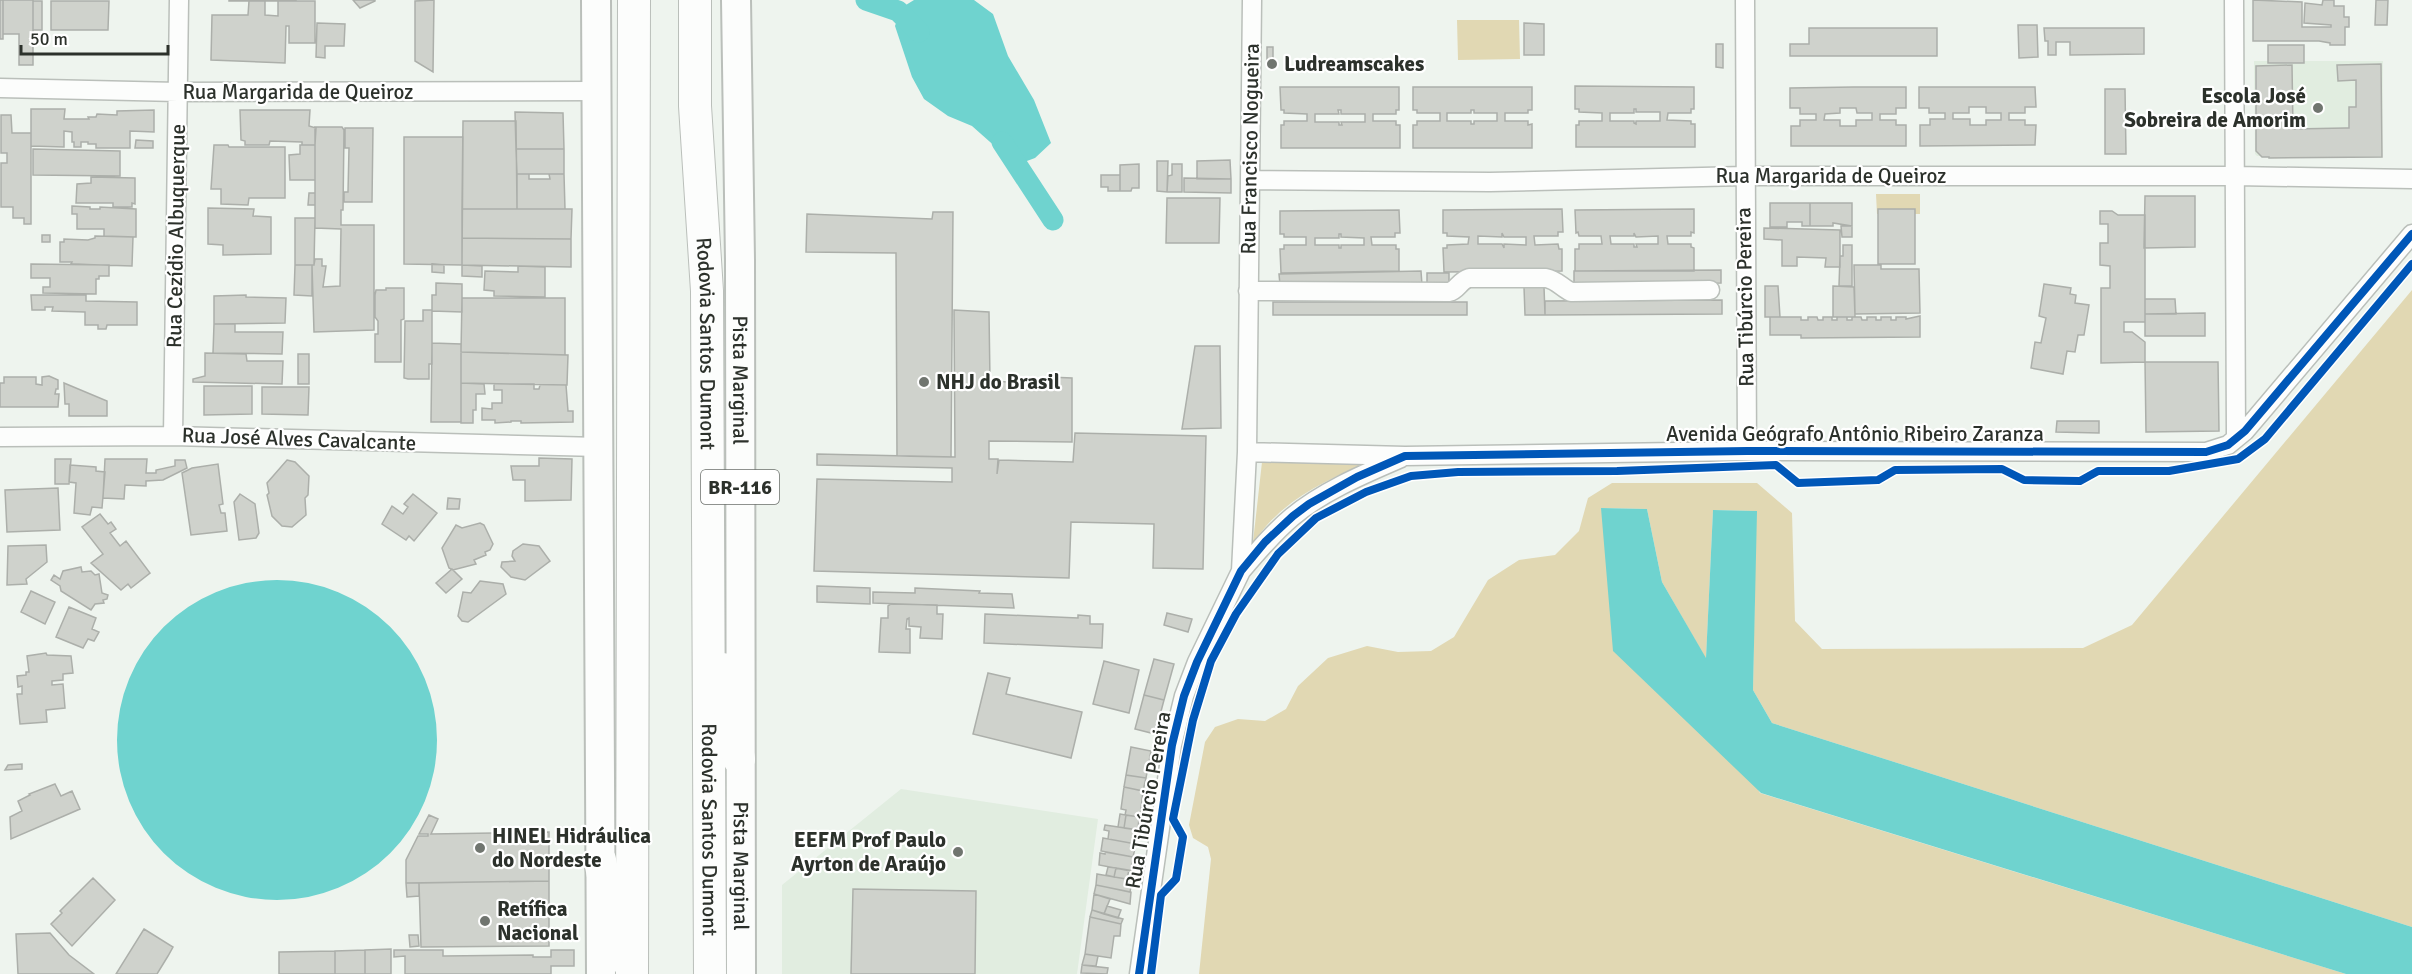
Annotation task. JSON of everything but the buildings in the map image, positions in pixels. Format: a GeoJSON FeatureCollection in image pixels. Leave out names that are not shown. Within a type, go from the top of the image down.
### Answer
{"type":"FeatureCollection","features":[{"type":"Feature","properties":{"kind":"highway"},"geometry":{"type":"LineString","coordinates":[[632,974],[634,0]]}},
{"type":"Feature","properties":{"kind":"highway","name":"Rodovia Santos Dumont"},"geometry":{"type":"LineString","coordinates":[[695,0],[695,106],[707,291],[710,974]]}},
{"type":"Feature","properties":{"kind":"highway"},"geometry":{"type":"LineString","coordinates":[[695,106],[712,0]]}},
{"type":"Feature","properties":{"kind":"highway"},"geometry":{"type":"LineString","coordinates":[[708,591],[740,759]]}},
{"type":"Feature","properties":{"kind":"highway"},"geometry":{"type":"LineString","coordinates":[[600,860],[621,974]]}},
{"type":"Feature","properties":{"kind":"main road"},"geometry":{"type":"LineString","coordinates":[[596,0],[601,974]]}},
{"type":"Feature","properties":{"kind":"main road","name":"Pista Marginal"},"geometry":{"type":"LineString","coordinates":[[736,0],[740,260],[741,974]]}},
{"type":"Feature","properties":{"kind":"street","name":"Rua Cezídio Albuquerque"},"geometry":{"type":"LineString","coordinates":[[173,436],[179,0]]}},
{"type":"Feature","properties":{"kind":"street","name":"Rua Francisco Nogueira"},"geometry":{"type":"LineString","coordinates":[[1248,295],[1252,0]]}},
{"type":"Feature","properties":{"kind":"street","name":"Rua Tibúrcio Pereira"},"geometry":{"type":"LineString","coordinates":[[1744,0],[1747,451]]}},
{"type":"Feature","properties":{"kind":"street"},"geometry":{"type":"LineString","coordinates":[[2234,0],[2236,438]]}},
{"type":"Feature","properties":{"kind":"street","name":"Rua Margarida de Queiroz"},"geometry":{"type":"LineString","coordinates":[[0,88],[178,92],[596,91]]}},
{"type":"Feature","properties":{"kind":"street","name":"Rua Margarida de Queiroz"},"geometry":{"type":"LineString","coordinates":[[1251,180],[1490,182],[1744,176],[2236,176],[2412,179]]}},
{"type":"Feature","properties":{"kind":"street","name":"Avenida Geógrafo Antônio Ribeiro Zaranza"},"geometry":{"type":"LineString","coordinates":[[1247,452],[1405,456],[1747,451],[2206,452],[2228,445],[2245,431],[2412,234]]}},
{"type":"Feature","properties":{"kind":"street"},"geometry":{"type":"LineString","coordinates":[[1248,295],[1449,292],[1453,291],[1462,280],[1469,278],[1546,278],[1552,279],[1571,292],[1710,290]]}},
{"type":"Feature","properties":{"kind":"street","name":"Rua Tibúrcio Pereira"},"geometry":{"type":"LineString","coordinates":[[1139,974],[1172,745],[1177,725],[1197,662],[1241,571],[1247,452],[1248,295]]}},
{"type":"Feature","properties":{"kind":"street","name":"Rua José Alves Cavalcante"},"geometry":{"type":"LineString","coordinates":[[0,437],[173,436],[598,447]]}},
{"type":"Feature","properties":{"kind":"street","name":"Avenida Geógrafo Antônio Ribeiro Zaranza"},"geometry":{"type":"LineString","coordinates":[[1241,571],[1265,542],[1310,504],[1357,477],[1405,456]]}},
{"type":"Feature","properties":{"kind":"shaded area"},"geometry":{"type":"Polygon","coordinates":[[[1457,20],[1519,20],[1520,59],[1458,60],[1457,20]]]}},
{"type":"Feature","properties":{"kind":"shaded area","name":"Escola José Sobreira de Amorim"},"geometry":{"type":"Polygon","coordinates":[[[2254,61],[2383,61],[2382,157],[2257,156],[2255,154],[2254,61]]]}},
{"type":"Feature","properties":{"kind":"shaded area"},"geometry":{"type":"Polygon","coordinates":[[[1876,194],[1920,194],[1920,214],[1877,214],[1876,194]]]}},
{"type":"Feature","properties":{"kind":"shaded area"},"geometry":{"type":"Polygon","coordinates":[[[2412,290],[2412,927],[1772,723],[1753,690],[1756,511],[1713,510],[1706,659],[1662,582],[1647,509],[1601,508],[1760,793],[2346,974],[1199,974],[1211,859],[1208,847],[1193,838],[1189,825],[1205,742],[1215,727],[1238,719],[1265,721],[1286,709],[1298,686],[1328,658],[1367,646],[1398,652],[1431,651],[1454,637],[1488,580],[1519,560],[1555,555],[1579,531],[1588,498],[1612,483],[1757,483],[1792,513],[1795,621],[1822,649],[2083,648],[2132,625],[2412,290]]]}},
{"type":"Feature","properties":{"kind":"shaded area"},"geometry":{"type":"Polygon","coordinates":[[[1368,461],[1319,485],[1296,500],[1272,520],[1253,542],[1262,462],[1368,461]]]}},
{"type":"Feature","properties":{"kind":"shaded area","name":"EEFM Prof Paulo Ayrton de Araújo"},"geometry":{"type":"Polygon","coordinates":[[[901,789],[1098,819],[1077,974],[782,974],[782,885],[901,789]]]}},
{"type":"Feature","properties":{"kind":"water"},"geometry":{"type":"Polygon","coordinates":[[[914,0],[974,0],[993,14],[1008,56],[1034,100],[1051,143],[1035,158],[1016,165],[972,126],[948,116],[924,99],[912,77],[895,26],[901,8],[914,0]]]}},
{"type":"Feature","properties":{"kind":"water"},"geometry":{"type":"Polygon","coordinates":[[[1601,508],[1647,509],[1662,582],[1706,658],[1713,510],[1757,511],[1753,690],[1772,723],[2412,927],[2412,974],[2346,974],[1761,793],[1613,651],[1601,508]]]}},
{"type":"Feature","properties":{"kind":"water"},"geometry":{"type":"Polygon","coordinates":[[[277,580],[324,587],[353,599],[379,616],[401,638],[418,664],[430,693],[437,740],[430,787],[418,816],[401,842],[379,864],[353,881],[324,893],[277,900],[230,893],[201,881],[175,864],[153,842],[136,816],[124,787],[117,740],[124,693],[136,664],[153,638],[175,616],[201,599],[230,587],[277,580]]]}},
{"type":"Feature","properties":{"kind":"waterway"},"geometry":{"type":"LineString","coordinates":[[866,0],[898,11],[919,32]]}},
{"type":"Feature","properties":{"kind":"waterway"},"geometry":{"type":"LineString","coordinates":[[1002,142],[1053,220]]}},
{"type":"Feature","properties":{"kind":"cycle path"},"geometry":{"type":"LineString","coordinates":[[1139,974],[1172,745],[1184,696],[1197,662],[1241,571],[1265,542],[1309,504],[1357,477],[1405,456],[1747,451],[2206,452],[2228,445],[2245,431],[2412,234]]}},
{"type":"Feature","properties":{"kind":"cycle path"},"geometry":{"type":"LineString","coordinates":[[1151,974],[1161,895],[1176,879],[1183,837],[1173,819],[1193,720],[1211,661],[1236,614],[1278,554],[1316,518],[1366,492],[1411,476],[1458,472],[1617,471],[1776,465],[1798,483],[1878,480],[1895,470],[2002,469],[2024,480],[2080,481],[2098,471],[2169,471],[2238,459],[2265,439],[2412,264]]}},
{"type":"Feature","properties":{"kind":"place","name":"Ludreamscakes"},"geometry":{"type":"Point","coordinates":[1272,64]}},
{"type":"Feature","properties":{"kind":"place","name":"Escola José Sobreira de Amorim"},"geometry":{"type":"Point","coordinates":[2318,108]}},
{"type":"Feature","properties":{"kind":"place","name":"NHJ do Brasil"},"geometry":{"type":"Point","coordinates":[924,382]}},
{"type":"Feature","properties":{"kind":"place","name":"HINEL Hidráulica do Nordeste"},"geometry":{"type":"Point","coordinates":[480,848]}},
{"type":"Feature","properties":{"kind":"place","name":"EEFM Prof Paulo Ayrton de Araújo"},"geometry":{"type":"Point","coordinates":[958,852]}},
{"type":"Feature","properties":{"kind":"place","name":"Retífica Nacional"},"geometry":{"type":"Point","coordinates":[485,921]}}]}
